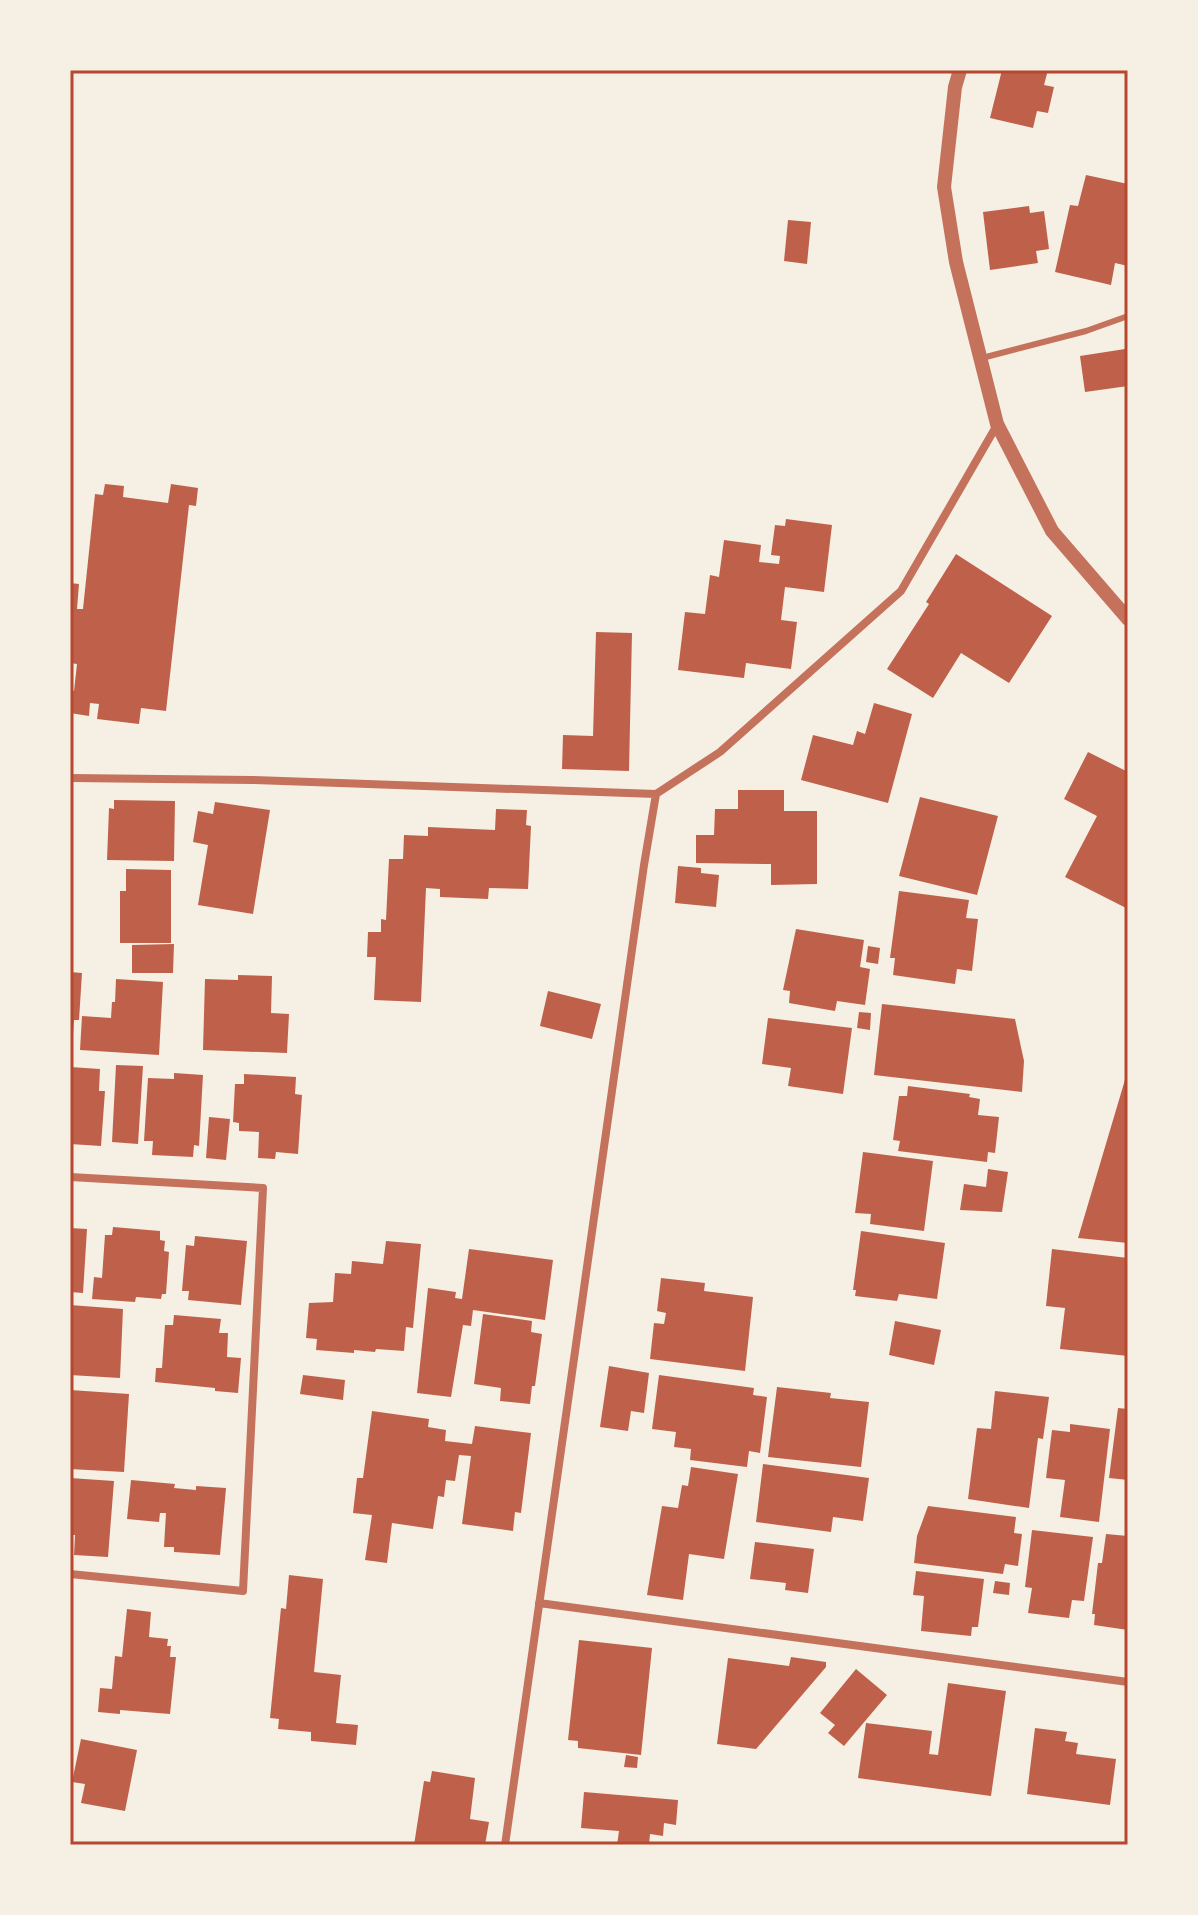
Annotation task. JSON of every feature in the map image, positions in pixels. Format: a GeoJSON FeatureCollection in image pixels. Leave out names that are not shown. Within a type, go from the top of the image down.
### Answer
{"type":"FeatureCollection","features":[{"type":"Feature","properties":{"kind":"street"},"geometry":{"type":"LineString","coordinates":[[960,70],[955,87],[944,187],[956,262],[997,424],[1052,531],[1128,619]]}},
{"type":"Feature","properties":{"kind":"street"},"geometry":{"type":"LineString","coordinates":[[70,778],[253,780],[656,794],[720,752],[901,591],[997,424]]}},
{"type":"Feature","properties":{"kind":"street"},"geometry":{"type":"LineString","coordinates":[[505,1845],[641,881],[656,794]]}},
{"type":"Feature","properties":{"kind":"street"},"geometry":{"type":"LineString","coordinates":[[70,1177],[263,1188],[243,1591],[70,1574]]}},
{"type":"Feature","properties":{"kind":"street"},"geometry":{"type":"LineString","coordinates":[[539,1603],[1128,1682]]}},
{"type":"Feature","properties":{"kind":"lane"},"geometry":{"type":"LineString","coordinates":[[981,359],[1086,331],[1128,316]]}},
{"type":"Feature","properties":{"kind":"building"},"geometry":{"type":"Polygon","coordinates":[[[1002,70],[1048,70],[1044,85],[1054,87],[1048,113],[1037,111],[1033,128],[990,118],[1002,70]]]}},
{"type":"Feature","properties":{"kind":"building"},"geometry":{"type":"Polygon","coordinates":[[[1086,175],[1128,184],[1128,266],[1115,263],[1111,285],[1055,272],[1070,205],[1078,206],[1086,175]]]}},
{"type":"Feature","properties":{"kind":"building"},"geometry":{"type":"Polygon","coordinates":[[[1029,206],[1030,213],[1044,211],[1049,249],[1036,251],[1038,263],[990,270],[983,212],[1029,206]]]}},
{"type":"Feature","properties":{"kind":"building"},"geometry":{"type":"Polygon","coordinates":[[[788,220],[811,222],[807,264],[784,261],[788,220]]]}},
{"type":"Feature","properties":{"kind":"building"},"geometry":{"type":"Polygon","coordinates":[[[1125,349],[1128,386],[1085,392],[1080,356],[1125,349]]]}},
{"type":"Feature","properties":{"kind":"building"},"geometry":{"type":"Polygon","coordinates":[[[105,484],[124,486],[123,497],[168,503],[171,484],[198,488],[196,506],[189,505],[166,711],[141,708],[139,724],[97,719],[99,704],[90,703],[89,716],[70,713],[70,690],[74,691],[77,664],[70,663],[73,634],[70,633],[70,583],[79,584],[77,609],[83,609],[95,494],[103,495],[105,484]]]}},
{"type":"Feature","properties":{"kind":"building"},"geometry":{"type":"Polygon","coordinates":[[[786,519],[832,525],[824,592],[785,587],[781,620],[797,622],[791,669],[746,663],[744,678],[678,670],[685,612],[705,614],[710,575],[719,577],[724,540],[761,545],[759,562],[779,564],[780,556],[771,555],[775,525],[785,526],[786,519]]]}},
{"type":"Feature","properties":{"kind":"building"},"geometry":{"type":"Polygon","coordinates":[[[956,554],[1052,616],[1009,683],[961,653],[933,698],[887,669],[929,604],[926,602],[956,554]]]}},
{"type":"Feature","properties":{"kind":"building"},"geometry":{"type":"Polygon","coordinates":[[[596,632],[632,633],[629,771],[562,769],[563,735],[593,736],[596,632]]]}},
{"type":"Feature","properties":{"kind":"building"},"geometry":{"type":"Polygon","coordinates":[[[874,703],[912,714],[888,803],[801,780],[813,735],[853,745],[857,731],[865,734],[874,703]]]}},
{"type":"Feature","properties":{"kind":"building"},"geometry":{"type":"Polygon","coordinates":[[[1088,752],[1128,772],[1126,908],[1065,877],[1097,816],[1064,799],[1088,752]]]}},
{"type":"Feature","properties":{"kind":"building"},"geometry":{"type":"Polygon","coordinates":[[[738,790],[784,790],[784,811],[817,811],[817,884],[771,885],[771,864],[696,863],[696,835],[714,835],[715,809],[738,809],[738,790]]]}},
{"type":"Feature","properties":{"kind":"building"},"geometry":{"type":"Polygon","coordinates":[[[920,797],[998,816],[977,895],[899,876],[920,797]]]}},
{"type":"Feature","properties":{"kind":"building"},"geometry":{"type":"Polygon","coordinates":[[[114,800],[175,801],[174,861],[107,860],[109,808],[114,809],[114,800]]]}},
{"type":"Feature","properties":{"kind":"building"},"geometry":{"type":"Polygon","coordinates":[[[215,802],[270,810],[253,914],[198,905],[208,845],[193,842],[198,811],[213,814],[215,802]]]}},
{"type":"Feature","properties":{"kind":"building"},"geometry":{"type":"Polygon","coordinates":[[[496,809],[527,810],[526,825],[531,826],[528,889],[489,888],[488,899],[440,897],[440,889],[426,888],[421,1002],[374,1000],[376,957],[367,957],[368,932],[381,932],[381,919],[386,920],[389,859],[403,859],[404,835],[428,836],[428,827],[495,830],[496,809]]]}},
{"type":"Feature","properties":{"kind":"building"},"geometry":{"type":"Polygon","coordinates":[[[678,866],[701,868],[701,873],[719,875],[716,907],[675,903],[678,866]]]}},
{"type":"Feature","properties":{"kind":"building"},"geometry":{"type":"Polygon","coordinates":[[[126,869],[171,870],[171,943],[120,943],[120,891],[126,891],[126,869]]]}},
{"type":"Feature","properties":{"kind":"building"},"geometry":{"type":"Polygon","coordinates":[[[899,891],[969,900],[966,918],[978,919],[972,971],[957,969],[955,984],[893,975],[895,958],[890,958],[899,891]]]}},
{"type":"Feature","properties":{"kind":"building"},"geometry":{"type":"Polygon","coordinates":[[[796,929],[864,940],[860,967],[870,969],[865,1005],[837,1001],[835,1011],[789,1003],[790,991],[783,990],[796,929]]]}},
{"type":"Feature","properties":{"kind":"building"},"geometry":{"type":"Polygon","coordinates":[[[174,944],[173,973],[132,973],[132,945],[174,944]]]}},
{"type":"Feature","properties":{"kind":"building"},"geometry":{"type":"Polygon","coordinates":[[[868,946],[880,948],[878,964],[866,962],[868,946]]]}},
{"type":"Feature","properties":{"kind":"building"},"geometry":{"type":"Polygon","coordinates":[[[70,972],[82,973],[79,1020],[74,1020],[72,1049],[70,1049],[70,972]]]}},
{"type":"Feature","properties":{"kind":"building"},"geometry":{"type":"Polygon","coordinates":[[[238,975],[272,976],[271,1013],[289,1014],[287,1053],[203,1050],[205,979],[238,980],[238,975]]]}},
{"type":"Feature","properties":{"kind":"building"},"geometry":{"type":"Polygon","coordinates":[[[116,979],[163,982],[159,1055],[80,1050],[82,1016],[111,1018],[116,979]]]}},
{"type":"Feature","properties":{"kind":"building"},"geometry":{"type":"Polygon","coordinates":[[[548,991],[601,1004],[592,1039],[540,1026],[548,991]]]}},
{"type":"Feature","properties":{"kind":"building"},"geometry":{"type":"Polygon","coordinates":[[[882,1004],[1015,1019],[1024,1061],[1022,1092],[874,1075],[882,1004]]]}},
{"type":"Feature","properties":{"kind":"building"},"geometry":{"type":"Polygon","coordinates":[[[859,1012],[871,1013],[870,1030],[857,1028],[859,1012]]]}},
{"type":"Feature","properties":{"kind":"building"},"geometry":{"type":"Polygon","coordinates":[[[768,1018],[852,1028],[843,1094],[788,1086],[791,1068],[762,1064],[768,1018]]]}},
{"type":"Feature","properties":{"kind":"building"},"geometry":{"type":"Polygon","coordinates":[[[116,1065],[143,1066],[138,1144],[112,1142],[116,1065]]]}},
{"type":"Feature","properties":{"kind":"building"},"geometry":{"type":"Polygon","coordinates":[[[70,1067],[100,1069],[99,1091],[105,1091],[101,1146],[70,1144],[70,1067]]]}},
{"type":"Feature","properties":{"kind":"building"},"geometry":{"type":"Polygon","coordinates":[[[174,1073],[203,1075],[199,1146],[194,1145],[193,1157],[152,1155],[153,1141],[144,1141],[148,1078],[174,1079],[174,1073]]]}},
{"type":"Feature","properties":{"kind":"building"},"geometry":{"type":"Polygon","coordinates":[[[1127,1073],[1128,1243],[1078,1238],[1127,1073]]]}},
{"type":"Feature","properties":{"kind":"building"},"geometry":{"type":"Polygon","coordinates":[[[244,1074],[296,1077],[295,1094],[302,1095],[298,1154],[276,1152],[275,1159],[258,1158],[259,1132],[239,1131],[239,1123],[233,1122],[235,1084],[244,1084],[244,1074]]]}},
{"type":"Feature","properties":{"kind":"building"},"geometry":{"type":"Polygon","coordinates":[[[908,1086],[970,1094],[969,1097],[980,1099],[978,1115],[999,1117],[995,1153],[988,1152],[987,1162],[898,1151],[900,1141],[893,1140],[899,1096],[907,1096],[908,1086]]]}},
{"type":"Feature","properties":{"kind":"building"},"geometry":{"type":"Polygon","coordinates":[[[209,1117],[230,1119],[226,1160],[206,1158],[209,1117]]]}},
{"type":"Feature","properties":{"kind":"building"},"geometry":{"type":"Polygon","coordinates":[[[863,1152],[933,1161],[924,1231],[870,1224],[871,1214],[855,1213],[863,1152]]]}},
{"type":"Feature","properties":{"kind":"building"},"geometry":{"type":"Polygon","coordinates":[[[988,1169],[1008,1172],[1002,1212],[960,1210],[964,1184],[986,1187],[988,1169]]]}},
{"type":"Feature","properties":{"kind":"building"},"geometry":{"type":"Polygon","coordinates":[[[113,1227],[160,1231],[160,1240],[165,1241],[164,1251],[169,1252],[166,1294],[162,1294],[161,1299],[136,1297],[135,1302],[92,1299],[94,1277],[102,1278],[105,1235],[112,1235],[113,1227]]]}},
{"type":"Feature","properties":{"kind":"building"},"geometry":{"type":"Polygon","coordinates":[[[70,1228],[87,1229],[83,1293],[70,1292],[70,1228]]]}},
{"type":"Feature","properties":{"kind":"building"},"geometry":{"type":"Polygon","coordinates":[[[861,1231],[945,1243],[937,1299],[899,1294],[897,1301],[855,1296],[856,1290],[853,1290],[861,1231]]]}},
{"type":"Feature","properties":{"kind":"building"},"geometry":{"type":"Polygon","coordinates":[[[195,1236],[247,1241],[241,1305],[188,1300],[189,1291],[182,1291],[186,1245],[194,1246],[195,1236]]]}},
{"type":"Feature","properties":{"kind":"building"},"geometry":{"type":"Polygon","coordinates":[[[386,1241],[421,1244],[413,1328],[406,1327],[404,1351],[376,1349],[375,1352],[354,1350],[354,1353],[316,1350],[317,1339],[306,1338],[309,1303],[333,1302],[335,1273],[351,1274],[352,1261],[383,1264],[386,1241]]]}},
{"type":"Feature","properties":{"kind":"building"},"geometry":{"type":"Polygon","coordinates":[[[469,1249],[553,1260],[545,1320],[473,1310],[471,1326],[463,1325],[451,1397],[417,1393],[428,1288],[456,1292],[455,1298],[462,1299],[469,1249]]]}},
{"type":"Feature","properties":{"kind":"building"},"geometry":{"type":"Polygon","coordinates":[[[1052,1249],[1128,1258],[1128,1356],[1060,1349],[1065,1308],[1046,1306],[1052,1249]]]}},
{"type":"Feature","properties":{"kind":"building"},"geometry":{"type":"Polygon","coordinates":[[[661,1278],[705,1283],[704,1291],[753,1297],[745,1371],[650,1359],[654,1323],[664,1324],[666,1313],[657,1311],[661,1278]]]}},
{"type":"Feature","properties":{"kind":"building"},"geometry":{"type":"Polygon","coordinates":[[[70,1305],[123,1309],[120,1378],[70,1375],[70,1305]]]}},
{"type":"Feature","properties":{"kind":"building"},"geometry":{"type":"Polygon","coordinates":[[[483,1314],[532,1321],[531,1332],[542,1334],[530,1404],[500,1401],[501,1388],[474,1384],[483,1314]]]}},
{"type":"Feature","properties":{"kind":"building"},"geometry":{"type":"Polygon","coordinates":[[[174,1315],[221,1319],[219,1333],[228,1333],[227,1357],[241,1358],[238,1393],[155,1382],[156,1368],[162,1368],[165,1325],[173,1325],[174,1315]]]}},
{"type":"Feature","properties":{"kind":"building"},"geometry":{"type":"Polygon","coordinates":[[[895,1321],[941,1330],[934,1365],[889,1355],[895,1321]]]}},
{"type":"Feature","properties":{"kind":"building"},"geometry":{"type":"Polygon","coordinates":[[[609,1366],[649,1373],[644,1413],[631,1411],[628,1431],[600,1427],[609,1366]]]}},
{"type":"Feature","properties":{"kind":"building"},"geometry":{"type":"Polygon","coordinates":[[[303,1375],[345,1380],[343,1400],[300,1394],[303,1375]]]}},
{"type":"Feature","properties":{"kind":"building"},"geometry":{"type":"Polygon","coordinates":[[[659,1375],[754,1388],[753,1395],[767,1397],[760,1453],[749,1451],[747,1467],[690,1460],[691,1449],[674,1447],[676,1432],[652,1429],[659,1375]]]}},
{"type":"Feature","properties":{"kind":"building"},"geometry":{"type":"Polygon","coordinates":[[[777,1387],[831,1393],[830,1398],[869,1402],[861,1467],[768,1457],[777,1387]]]}},
{"type":"Feature","properties":{"kind":"building"},"geometry":{"type":"Polygon","coordinates":[[[70,1390],[129,1394],[124,1472],[70,1469],[70,1390]]]}},
{"type":"Feature","properties":{"kind":"building"},"geometry":{"type":"Polygon","coordinates":[[[995,1391],[1049,1397],[1043,1439],[1038,1438],[1029,1508],[968,1499],[977,1428],[991,1429],[995,1391]]]}},
{"type":"Feature","properties":{"kind":"building"},"geometry":{"type":"Polygon","coordinates":[[[1118,1408],[1128,1409],[1128,1480],[1109,1478],[1118,1408]]]}},
{"type":"Feature","properties":{"kind":"building"},"geometry":{"type":"Polygon","coordinates":[[[372,1411],[429,1419],[428,1427],[446,1430],[445,1441],[472,1444],[475,1426],[531,1433],[521,1513],[515,1512],[513,1531],[462,1524],[471,1456],[459,1455],[455,1481],[446,1480],[444,1497],[438,1496],[433,1529],[392,1523],[387,1563],[365,1560],[372,1515],[353,1513],[357,1478],[363,1478],[372,1411]]]}},
{"type":"Feature","properties":{"kind":"building"},"geometry":{"type":"Polygon","coordinates":[[[1070,1424],[1110,1429],[1099,1522],[1060,1517],[1065,1480],[1046,1478],[1052,1430],[1070,1432],[1070,1424]]]}},
{"type":"Feature","properties":{"kind":"building"},"geometry":{"type":"Polygon","coordinates":[[[763,1464],[869,1478],[863,1521],[833,1517],[831,1532],[756,1522],[763,1464]]]}},
{"type":"Feature","properties":{"kind":"building"},"geometry":{"type":"Polygon","coordinates":[[[691,1467],[738,1474],[724,1559],[689,1554],[683,1600],[647,1595],[662,1506],[678,1508],[682,1485],[688,1486],[691,1467]]]}},
{"type":"Feature","properties":{"kind":"building"},"geometry":{"type":"Polygon","coordinates":[[[70,1478],[114,1481],[108,1557],[74,1555],[75,1535],[70,1535],[70,1478]]]}},
{"type":"Feature","properties":{"kind":"building"},"geometry":{"type":"Polygon","coordinates":[[[131,1480],[175,1484],[174,1488],[196,1490],[196,1486],[226,1488],[220,1555],[174,1552],[174,1547],[164,1547],[166,1513],[160,1513],[159,1522],[127,1519],[131,1480]]]}},
{"type":"Feature","properties":{"kind":"building"},"geometry":{"type":"Polygon","coordinates":[[[928,1506],[1016,1517],[1014,1533],[1022,1534],[1018,1566],[1005,1564],[1003,1574],[914,1563],[917,1536],[928,1506]]]}},
{"type":"Feature","properties":{"kind":"building"},"geometry":{"type":"Polygon","coordinates":[[[1032,1530],[1093,1537],[1084,1601],[1072,1600],[1069,1618],[1028,1613],[1032,1588],[1025,1587],[1032,1530]]]}},
{"type":"Feature","properties":{"kind":"building"},"geometry":{"type":"Polygon","coordinates":[[[1106,1534],[1128,1536],[1128,1630],[1094,1625],[1095,1614],[1092,1614],[1098,1563],[1102,1563],[1106,1534]]]}},
{"type":"Feature","properties":{"kind":"building"},"geometry":{"type":"Polygon","coordinates":[[[755,1542],[814,1549],[808,1593],[785,1590],[786,1583],[750,1579],[755,1542]]]}},
{"type":"Feature","properties":{"kind":"building"},"geometry":{"type":"Polygon","coordinates":[[[916,1571],[984,1579],[978,1627],[972,1627],[971,1636],[921,1631],[924,1596],[913,1595],[916,1571]]]}},
{"type":"Feature","properties":{"kind":"building"},"geometry":{"type":"Polygon","coordinates":[[[289,1575],[323,1579],[314,1672],[341,1675],[336,1723],[358,1725],[356,1745],[311,1741],[311,1732],[278,1729],[279,1719],[270,1718],[281,1608],[286,1609],[289,1575]]]}},
{"type":"Feature","properties":{"kind":"building"},"geometry":{"type":"Polygon","coordinates":[[[995,1581],[1010,1583],[1009,1595],[993,1593],[995,1581]]]}},
{"type":"Feature","properties":{"kind":"building"},"geometry":{"type":"Polygon","coordinates":[[[127,1609],[151,1612],[149,1637],[168,1639],[170,1657],[176,1657],[170,1714],[120,1710],[120,1714],[98,1712],[100,1688],[112,1689],[115,1656],[122,1657],[127,1609]]]}},
{"type":"Feature","properties":{"kind":"building"},"geometry":{"type":"Polygon","coordinates":[[[579,1640],[652,1648],[641,1755],[578,1748],[578,1741],[568,1740],[579,1640]]]}},
{"type":"Feature","properties":{"kind":"building"},"geometry":{"type":"Polygon","coordinates":[[[791,1657],[826,1662],[826,1667],[756,1749],[717,1744],[728,1658],[789,1666],[791,1657]]]}},
{"type":"Feature","properties":{"kind":"building"},"geometry":{"type":"Polygon","coordinates":[[[856,1669],[887,1695],[844,1746],[828,1733],[835,1725],[820,1713],[856,1669]]]}},
{"type":"Feature","properties":{"kind":"building"},"geometry":{"type":"Polygon","coordinates":[[[948,1683],[1006,1691],[991,1796],[858,1778],[866,1723],[932,1731],[929,1754],[938,1755],[948,1683]]]}},
{"type":"Feature","properties":{"kind":"building"},"geometry":{"type":"Polygon","coordinates":[[[1035,1728],[1067,1732],[1065,1741],[1078,1743],[1076,1754],[1116,1759],[1110,1805],[1027,1794],[1035,1728]]]}},
{"type":"Feature","properties":{"kind":"building"},"geometry":{"type":"Polygon","coordinates":[[[81,1739],[137,1750],[125,1811],[81,1803],[85,1784],[72,1782],[81,1739]]]}},
{"type":"Feature","properties":{"kind":"building"},"geometry":{"type":"Polygon","coordinates":[[[626,1755],[638,1757],[637,1768],[624,1767],[626,1755]]]}},
{"type":"Feature","properties":{"kind":"building"},"geometry":{"type":"Polygon","coordinates":[[[432,1771],[475,1778],[470,1819],[489,1822],[485,1845],[414,1845],[424,1781],[430,1782],[432,1771]]]}},
{"type":"Feature","properties":{"kind":"building"},"geometry":{"type":"Polygon","coordinates":[[[584,1792],[678,1800],[676,1825],[664,1823],[663,1836],[650,1834],[649,1845],[617,1845],[619,1831],[581,1828],[584,1792]]]}}]}
